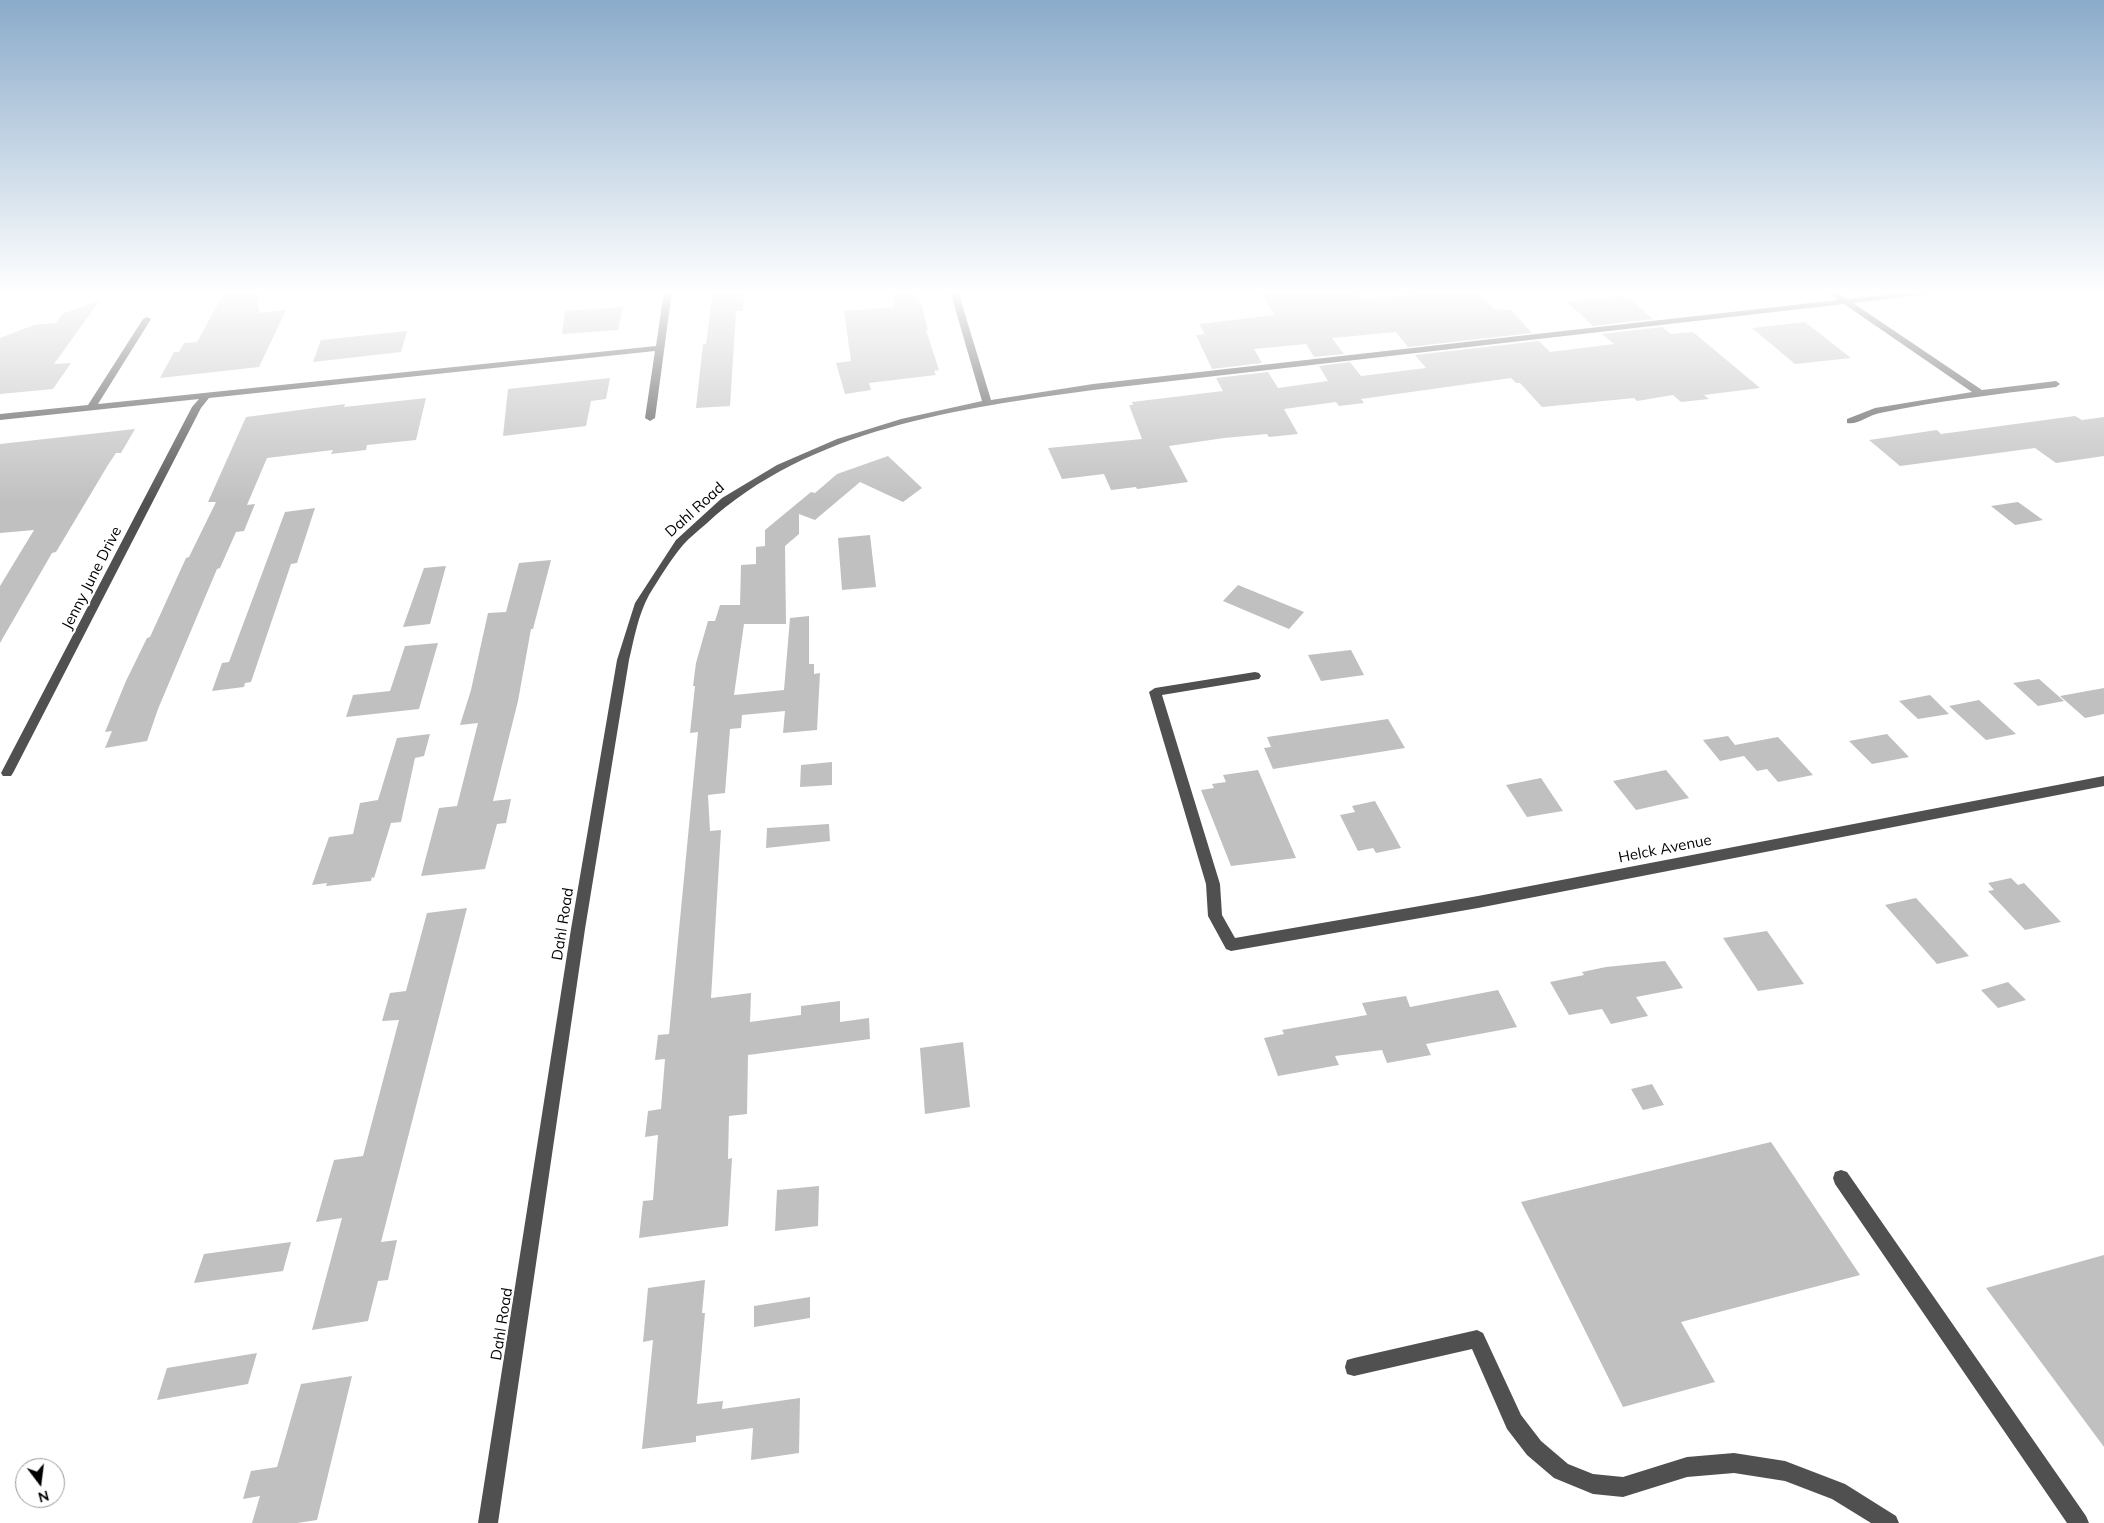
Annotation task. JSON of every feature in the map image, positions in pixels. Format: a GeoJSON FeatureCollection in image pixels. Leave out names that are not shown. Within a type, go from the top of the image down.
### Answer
{"type":"FeatureCollection","features":[{"type":"Feature","properties":{"kind":"street"},"geometry":{"type":"LineString","coordinates":[[91,408],[119,362]]}},
{"type":"Feature","properties":{"kind":"street"},"geometry":{"type":"LineString","coordinates":[[0,418],[529,362]]}},
{"type":"Feature","properties":{"kind":"street"},"geometry":{"type":"LineString","coordinates":[[650,418],[657,362]]}},
{"type":"Feature","properties":{"kind":"street"},"geometry":{"type":"LineString","coordinates":[[975,362],[987,403]]}},
{"type":"Feature","properties":{"kind":"street","name":"Dahl Road"},"geometry":{"type":"LineString","coordinates":[[488,1523],[578,929],[623,660],[632,627],[644,596],[660,569],[682,540],[711,513],[774,471],[816,450],[911,418],[987,403],[1093,387],[1311,362]]}},
{"type":"Feature","properties":{"kind":"street"},"geometry":{"type":"LineString","coordinates":[[1935,362],[1980,393]]}},
{"type":"Feature","properties":{"kind":"street"},"geometry":{"type":"LineString","coordinates":[[1850,421],[1875,411],[1980,393],[2056,384]]}},
{"type":"Feature","properties":{"kind":"street","name":"Jenny June Drive"},"geometry":{"type":"LineString","coordinates":[[7,773],[205,397]]}},
{"type":"Feature","properties":{"kind":"street","name":"Helck Avenue"},"geometry":{"type":"LineString","coordinates":[[1255,676],[1155,692],[1213,884],[1215,916],[1232,945],[1478,902],[2104,781]]}},
{"type":"Feature","properties":{"kind":"street"},"geometry":{"type":"LineString","coordinates":[[1841,1178],[2080,1523]]}},
{"type":"Feature","properties":{"kind":"street"},"geometry":{"type":"LineString","coordinates":[[1354,1367],[1477,1339],[1514,1422],[1534,1448],[1561,1470],[1592,1484],[1623,1487],[1687,1467],[1734,1463],[1784,1470],[1838,1491],[1890,1523]]}},
{"type":"Feature","properties":{"kind":"building"},"geometry":{"type":"Polygon","coordinates":[[[0,362],[71,363],[53,389],[0,394],[0,362]]]}},
{"type":"Feature","properties":{"kind":"building"},"geometry":{"type":"Polygon","coordinates":[[[169,362],[261,362],[259,367],[160,378],[169,362]]]}},
{"type":"Feature","properties":{"kind":"building"},"geometry":{"type":"Polygon","coordinates":[[[701,362],[733,362],[730,406],[696,408],[701,362]]]}},
{"type":"Feature","properties":{"kind":"building"},"geometry":{"type":"Polygon","coordinates":[[[936,362],[939,370],[934,371],[936,375],[869,383],[871,390],[845,394],[836,363],[936,362]]]}},
{"type":"Feature","properties":{"kind":"building"},"geometry":{"type":"Polygon","coordinates":[[[1209,362],[1262,363],[1212,369],[1209,362]]]}},
{"type":"Feature","properties":{"kind":"building"},"geometry":{"type":"Polygon","coordinates":[[[1350,362],[1361,376],[1426,368],[1421,362],[1729,362],[1760,388],[1704,395],[1709,399],[1681,402],[1673,395],[1637,401],[1634,398],[1542,407],[1520,383],[1516,383],[1511,378],[1361,399],[1364,403],[1339,406],[1336,402],[1284,409],[1298,434],[1269,437],[1267,434],[1224,438],[1169,446],[1188,482],[1137,489],[1136,487],[1111,490],[1104,474],[1062,479],[1048,448],[1142,439],[1129,405],[1133,405],[1132,402],[1223,391],[1216,378],[1268,372],[1278,388],[1328,381],[1319,366],[1350,362]]]}},
{"type":"Feature","properties":{"kind":"building"},"geometry":{"type":"Polygon","coordinates":[[[1793,362],[1813,362],[1795,364],[1793,362]]]}},
{"type":"Feature","properties":{"kind":"building"},"geometry":{"type":"Polygon","coordinates":[[[610,378],[606,399],[591,401],[586,426],[503,436],[508,389],[610,378]]]}},
{"type":"Feature","properties":{"kind":"building"},"geometry":{"type":"Polygon","coordinates":[[[426,398],[416,440],[367,445],[366,450],[331,454],[333,450],[267,458],[247,505],[255,504],[244,531],[236,532],[220,568],[217,569],[158,709],[147,741],[105,748],[112,731],[105,732],[126,681],[147,638],[150,637],[186,558],[189,557],[216,502],[208,502],[246,417],[345,404],[344,407],[426,398]]]}},
{"type":"Feature","properties":{"kind":"building"},"geometry":{"type":"Polygon","coordinates":[[[2075,416],[2082,420],[2104,417],[2104,456],[2056,463],[2035,448],[1900,466],[1869,440],[1937,430],[1941,434],[2075,416]]]}},
{"type":"Feature","properties":{"kind":"building"},"geometry":{"type":"Polygon","coordinates":[[[135,429],[121,453],[116,453],[108,465],[56,552],[52,553],[0,643],[0,586],[34,530],[0,533],[0,444],[135,429]]]}},
{"type":"Feature","properties":{"kind":"building"},"geometry":{"type":"Polygon","coordinates":[[[888,456],[922,488],[903,502],[860,482],[815,520],[799,514],[799,534],[785,546],[786,624],[744,624],[734,695],[784,690],[790,618],[809,616],[809,664],[814,664],[814,674],[820,673],[817,730],[783,733],[785,711],[742,715],[741,728],[730,729],[725,793],[708,795],[710,831],[721,830],[711,998],[751,993],[750,1022],[801,1015],[801,1006],[840,1001],[840,1022],[869,1018],[870,1039],[748,1055],[747,1114],[729,1116],[728,1159],[732,1158],[728,1226],[639,1238],[643,1201],[653,1200],[658,1135],[645,1137],[648,1111],[661,1109],[665,1059],[655,1060],[658,1035],[669,1034],[698,732],[690,733],[695,686],[693,686],[696,663],[708,621],[715,621],[720,605],[740,605],[741,565],[756,564],[756,547],[765,546],[765,530],[811,492],[815,493],[837,474],[888,456]]]}},
{"type":"Feature","properties":{"kind":"building"},"geometry":{"type":"Polygon","coordinates":[[[2018,502],[2043,520],[2015,525],[1991,506],[2018,502]]]}},
{"type":"Feature","properties":{"kind":"building"},"geometry":{"type":"Polygon","coordinates":[[[315,508],[297,563],[291,564],[251,682],[245,683],[244,687],[212,691],[222,663],[229,662],[285,512],[315,508]]]}},
{"type":"Feature","properties":{"kind":"building"},"geometry":{"type":"Polygon","coordinates":[[[870,535],[876,587],[842,590],[838,538],[870,535]]]}},
{"type":"Feature","properties":{"kind":"building"},"geometry":{"type":"Polygon","coordinates":[[[551,560],[533,629],[531,629],[518,701],[493,801],[511,799],[506,823],[497,824],[485,869],[421,876],[439,808],[457,806],[478,723],[460,725],[471,690],[488,613],[506,612],[519,563],[551,560]]]}},
{"type":"Feature","properties":{"kind":"building"},"geometry":{"type":"Polygon","coordinates":[[[446,566],[430,624],[403,627],[424,568],[446,566]]]}},
{"type":"Feature","properties":{"kind":"building"},"geometry":{"type":"Polygon","coordinates":[[[1238,585],[1304,612],[1289,629],[1223,601],[1238,585]]]}},
{"type":"Feature","properties":{"kind":"building"},"geometry":{"type":"Polygon","coordinates":[[[438,643],[419,709],[346,717],[353,695],[390,691],[405,646],[438,643]]]}},
{"type":"Feature","properties":{"kind":"building"},"geometry":{"type":"Polygon","coordinates":[[[1351,650],[1364,675],[1321,681],[1308,655],[1351,650]]]}},
{"type":"Feature","properties":{"kind":"building"},"geometry":{"type":"Polygon","coordinates":[[[2039,679],[2064,701],[2038,706],[2013,683],[2039,679]]]}},
{"type":"Feature","properties":{"kind":"building"},"geometry":{"type":"Polygon","coordinates":[[[2104,688],[2104,714],[2085,718],[2060,696],[2104,688]]]}},
{"type":"Feature","properties":{"kind":"building"},"geometry":{"type":"Polygon","coordinates":[[[1930,695],[1949,714],[1918,719],[1899,701],[1930,695]]]}},
{"type":"Feature","properties":{"kind":"building"},"geometry":{"type":"Polygon","coordinates":[[[1979,700],[2016,734],[1986,740],[1949,706],[1979,700]]]}},
{"type":"Feature","properties":{"kind":"building"},"geometry":{"type":"Polygon","coordinates":[[[1388,719],[1405,748],[1273,769],[1264,748],[1271,747],[1267,737],[1388,719]]]}},
{"type":"Feature","properties":{"kind":"building"},"geometry":{"type":"Polygon","coordinates":[[[430,734],[424,756],[415,758],[401,822],[391,823],[374,878],[372,877],[371,881],[326,886],[327,883],[312,885],[329,837],[353,834],[360,803],[378,800],[397,738],[430,734]]]}},
{"type":"Feature","properties":{"kind":"building"},"geometry":{"type":"Polygon","coordinates":[[[1887,734],[1909,757],[1872,764],[1849,741],[1887,734]]]}},
{"type":"Feature","properties":{"kind":"building"},"geometry":{"type":"Polygon","coordinates":[[[1728,736],[1735,745],[1778,737],[1813,775],[1778,782],[1767,769],[1757,771],[1744,756],[1720,761],[1703,740],[1728,736]]]}},
{"type":"Feature","properties":{"kind":"building"},"geometry":{"type":"Polygon","coordinates":[[[832,762],[832,785],[800,787],[801,765],[832,762]]]}},
{"type":"Feature","properties":{"kind":"building"},"geometry":{"type":"Polygon","coordinates":[[[1258,770],[1296,858],[1231,866],[1201,790],[1214,788],[1212,784],[1226,782],[1223,775],[1258,770]]]}},
{"type":"Feature","properties":{"kind":"building"},"geometry":{"type":"Polygon","coordinates":[[[1666,770],[1689,798],[1636,810],[1613,781],[1666,770]]]}},
{"type":"Feature","properties":{"kind":"building"},"geometry":{"type":"Polygon","coordinates":[[[1541,778],[1563,811],[1527,817],[1506,785],[1541,778]]]}},
{"type":"Feature","properties":{"kind":"building"},"geometry":{"type":"Polygon","coordinates":[[[1375,801],[1401,848],[1376,853],[1373,848],[1358,851],[1340,815],[1355,812],[1352,806],[1375,801]]]}},
{"type":"Feature","properties":{"kind":"building"},"geometry":{"type":"Polygon","coordinates":[[[829,824],[830,841],[766,848],[767,828],[829,824]]]}},
{"type":"Feature","properties":{"kind":"building"},"geometry":{"type":"Polygon","coordinates":[[[2011,878],[2018,885],[2024,883],[2061,922],[2025,930],[1988,891],[1994,890],[1988,883],[2011,878]]]}},
{"type":"Feature","properties":{"kind":"building"},"geometry":{"type":"Polygon","coordinates":[[[1916,898],[1969,956],[1937,964],[1885,905],[1916,898]]]}},
{"type":"Feature","properties":{"kind":"building"},"geometry":{"type":"Polygon","coordinates":[[[467,908],[381,1242],[397,1240],[388,1280],[378,1281],[368,1321],[312,1330],[342,1218],[316,1222],[334,1160],[363,1156],[399,1020],[382,1021],[390,993],[406,991],[427,913],[467,908]]]}},
{"type":"Feature","properties":{"kind":"building"},"geometry":{"type":"Polygon","coordinates":[[[1767,931],[1804,984],[1758,991],[1723,938],[1767,931]]]}},
{"type":"Feature","properties":{"kind":"building"},"geometry":{"type":"Polygon","coordinates":[[[1665,961],[1683,988],[1636,997],[1648,1016],[1611,1024],[1602,1009],[1569,1015],[1550,982],[1584,975],[1582,972],[1606,967],[1665,961]]]}},
{"type":"Feature","properties":{"kind":"building"},"geometry":{"type":"Polygon","coordinates":[[[2008,982],[2026,1000],[1998,1008],[1981,990],[2008,982]]]}},
{"type":"Feature","properties":{"kind":"building"},"geometry":{"type":"Polygon","coordinates":[[[1498,990],[1517,1027],[1426,1044],[1431,1055],[1387,1063],[1382,1050],[1335,1056],[1339,1065],[1278,1076],[1264,1038],[1284,1034],[1282,1030],[1367,1015],[1362,1003],[1406,996],[1410,1007],[1498,990]]]}},
{"type":"Feature","properties":{"kind":"building"},"geometry":{"type":"Polygon","coordinates":[[[963,1042],[970,1107],[925,1114],[920,1048],[963,1042]]]}},
{"type":"Feature","properties":{"kind":"building"},"geometry":{"type":"Polygon","coordinates":[[[1652,1084],[1664,1105],[1643,1110],[1631,1089],[1652,1084]]]}},
{"type":"Feature","properties":{"kind":"building"},"geometry":{"type":"Polygon","coordinates":[[[1771,1142],[1860,1275],[1681,1322],[1715,1382],[1623,1407],[1521,1202],[1771,1142]]]}},
{"type":"Feature","properties":{"kind":"building"},"geometry":{"type":"Polygon","coordinates":[[[819,1186],[818,1226],[775,1231],[777,1190],[819,1186]]]}},
{"type":"Feature","properties":{"kind":"building"},"geometry":{"type":"Polygon","coordinates":[[[291,1242],[283,1271],[194,1283],[204,1254],[291,1242]]]}},
{"type":"Feature","properties":{"kind":"building"},"geometry":{"type":"Polygon","coordinates":[[[2104,1255],[2104,1447],[1986,1288],[2104,1255]]]}},
{"type":"Feature","properties":{"kind":"building"},"geometry":{"type":"Polygon","coordinates":[[[705,1280],[702,1313],[705,1313],[697,1404],[723,1401],[722,1409],[800,1398],[799,1453],[751,1460],[753,1428],[696,1436],[696,1442],[642,1449],[653,1340],[643,1342],[648,1288],[705,1280]]]}},
{"type":"Feature","properties":{"kind":"building"},"geometry":{"type":"Polygon","coordinates":[[[810,1297],[810,1318],[754,1327],[754,1306],[810,1297]]]}},
{"type":"Feature","properties":{"kind":"building"},"geometry":{"type":"Polygon","coordinates":[[[257,1353],[248,1384],[157,1400],[167,1368],[257,1353]]]}},
{"type":"Feature","properties":{"kind":"building"},"geometry":{"type":"Polygon","coordinates":[[[352,1376],[317,1520],[297,1523],[252,1523],[260,1496],[243,1499],[251,1471],[277,1467],[301,1384],[352,1376]]]}}]}
